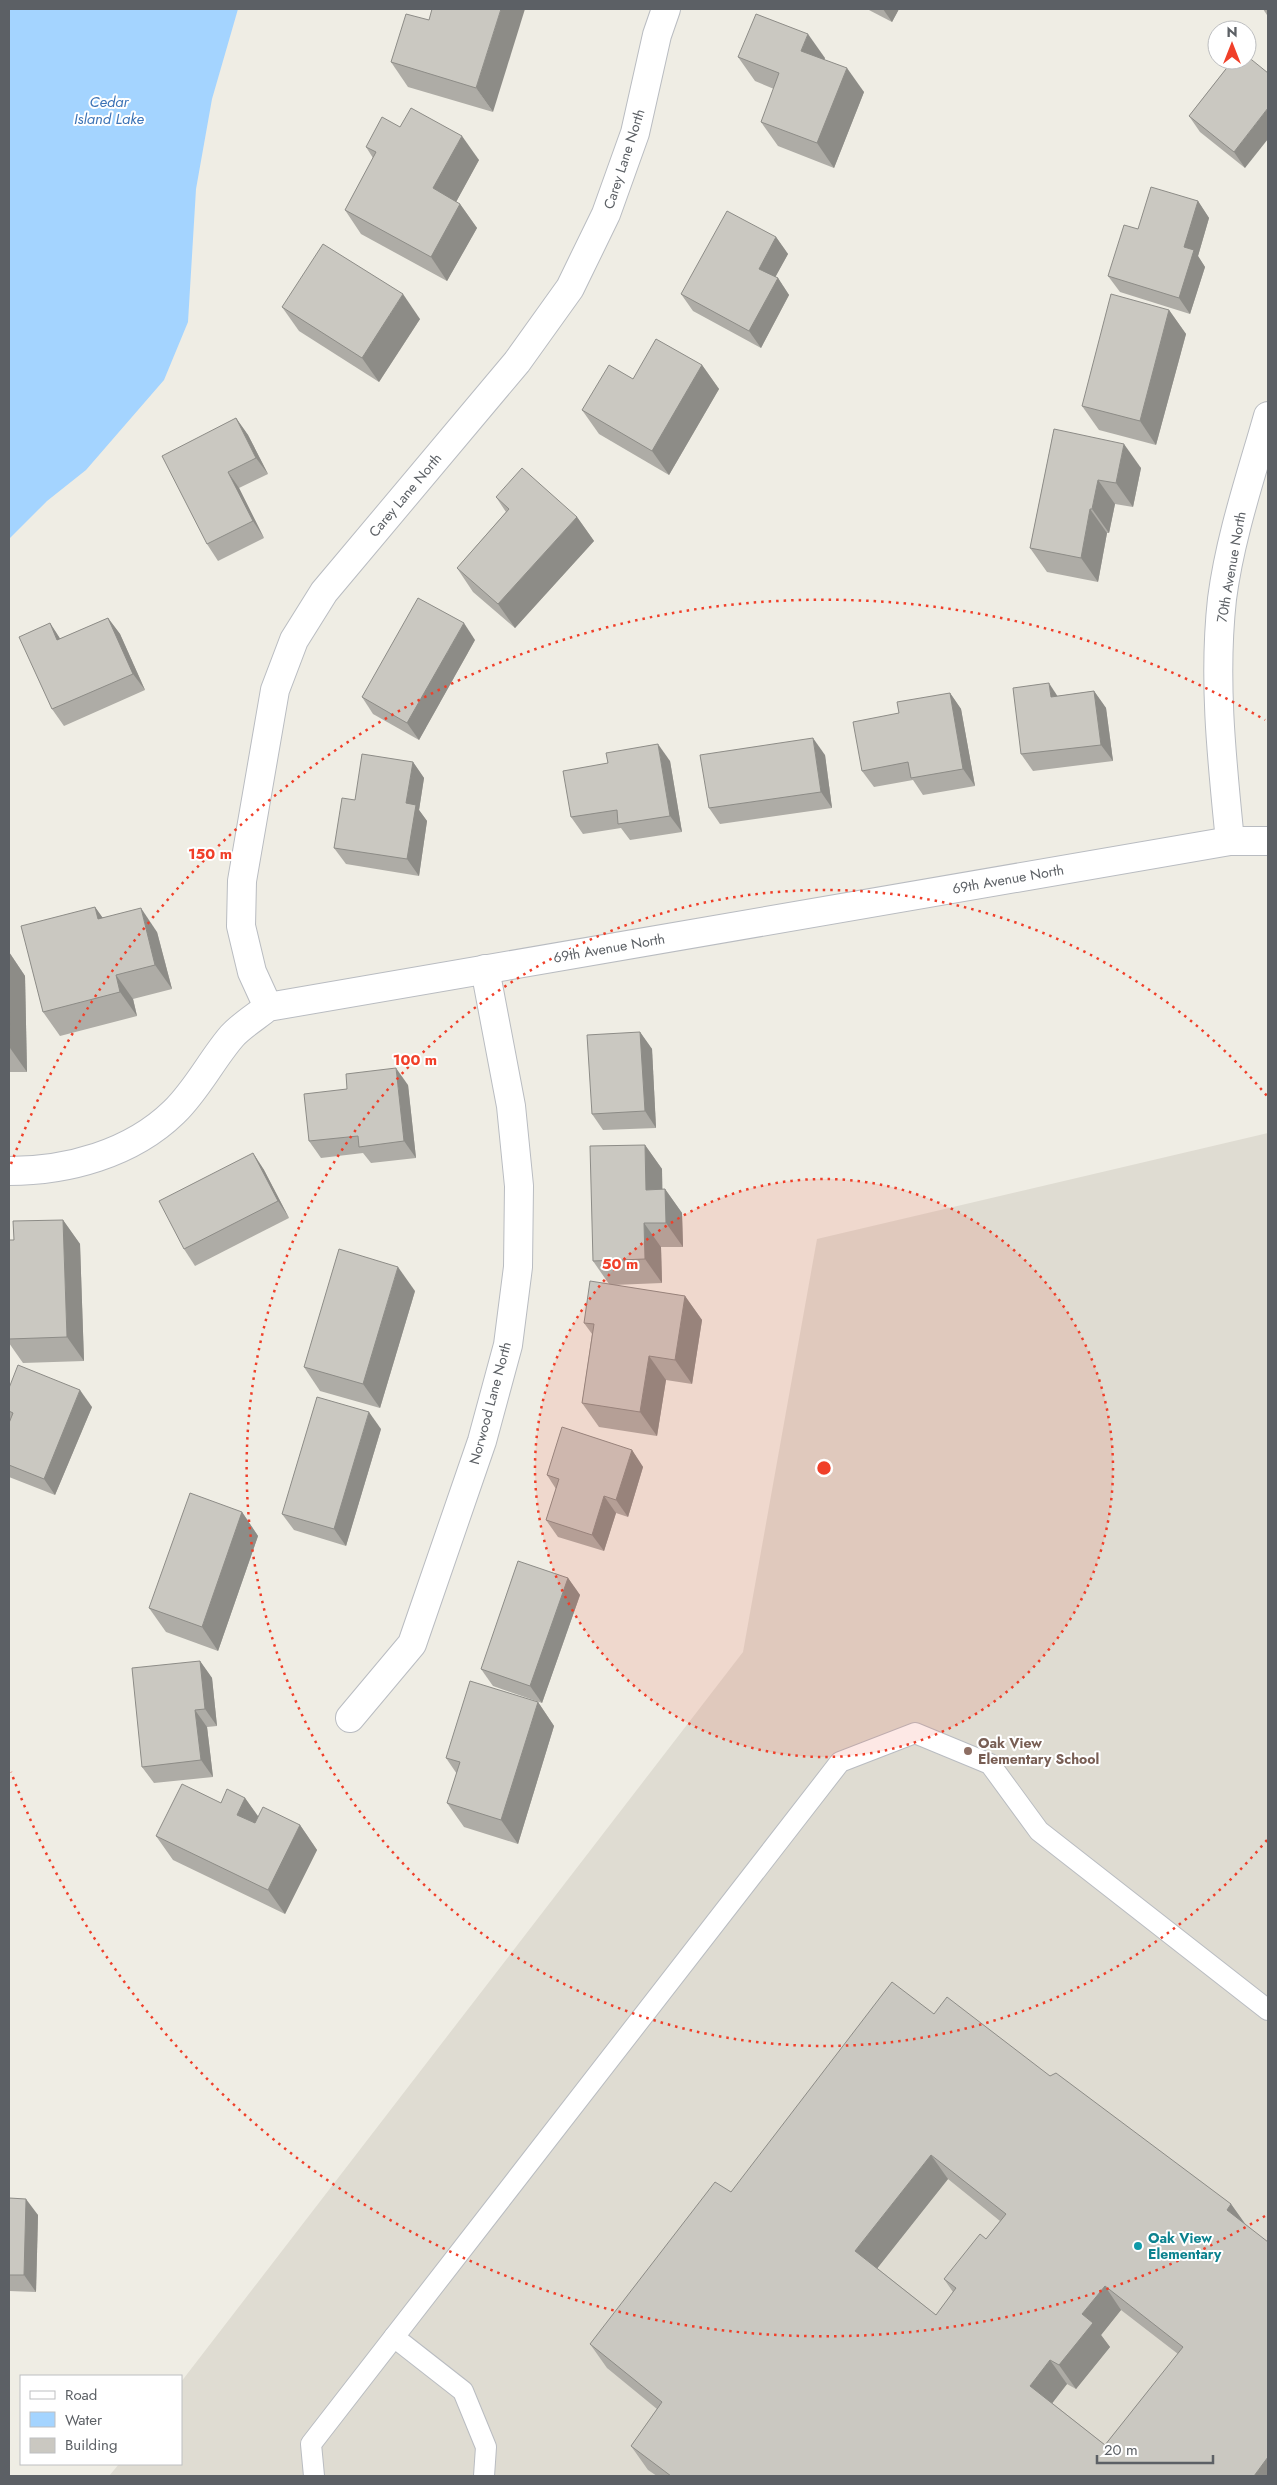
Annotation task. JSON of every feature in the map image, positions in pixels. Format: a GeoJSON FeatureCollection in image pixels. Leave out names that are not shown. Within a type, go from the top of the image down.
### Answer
{"type":"FeatureCollection","features":[{"type":"Feature","properties":{"kind":"street","name":"Carey Lane North"},"geometry":{"type":"LineString","coordinates":[[268,1007],[252,972],[241,926],[242,881],[275,690],[294,640],[324,592],[517,362],[570,288],[606,214],[635,133],[657,35],[666,9]]}},
{"type":"Feature","properties":{"kind":"street","name":"70th Avenue North"},"geometry":{"type":"LineString","coordinates":[[1230,841],[1220,744],[1218,672],[1222,598],[1238,518],[1268,416]]}},
{"type":"Feature","properties":{"kind":"street","name":"69th Avenue North"},"geometry":{"type":"LineString","coordinates":[[9,1171],[73,1165],[105,1155],[134,1141],[174,1112],[234,1034],[268,1007],[1230,841],[1268,841]]}},
{"type":"Feature","properties":{"kind":"street","name":"Norwood Lane North"},"geometry":{"type":"LineString","coordinates":[[350,1718],[412,1644],[482,1441],[508,1345],[518,1267],[519,1186],[511,1106],[485,969]]}},
{"type":"Feature","properties":{"kind":"lane"},"geometry":{"type":"LineString","coordinates":[[314,2476],[311,2444],[840,1762],[915,1733],[990,1764],[1038,1831],[1268,2010]]}},
{"type":"Feature","properties":{"kind":"lane"},"geometry":{"type":"LineString","coordinates":[[394,2337],[463,2391],[486,2447],[484,2476]]}},
{"type":"Feature","properties":{"kind":"shaded area","name":"Oak View Elementary School"},"geometry":{"type":"Polygon","coordinates":[[[1268,1133],[1268,2476],[109,2476],[118,2465],[182,2465],[182,2381],[743,1652],[817,1239],[1268,1133]]]}},
{"type":"Feature","properties":{"kind":"water","name":"Cedar Island Lake"},"geometry":{"type":"Polygon","coordinates":[[[9,9],[238,9],[212,99],[196,189],[188,322],[164,380],[86,470],[47,501],[9,539],[9,9]]]}},
{"type":"Feature","properties":{"kind":"building"},"geometry":{"type":"Polygon","coordinates":[[[432,9],[501,9],[476,88],[391,62],[406,14],[429,20],[432,9]]]}},
{"type":"Feature","properties":{"kind":"building"},"geometry":{"type":"Polygon","coordinates":[[[756,14],[808,34],[801,51],[847,68],[817,143],[761,122],[779,73],[738,57],[756,14]]]}},
{"type":"Feature","properties":{"kind":"building"},"geometry":{"type":"Polygon","coordinates":[[[1257,64],[1268,73],[1268,108],[1234,152],[1189,116],[1225,70],[1257,70],[1257,64]]]}},
{"type":"Feature","properties":{"kind":"building"},"geometry":{"type":"Polygon","coordinates":[[[411,108],[462,136],[433,188],[460,204],[431,257],[345,210],[376,152],[366,147],[382,117],[400,127],[411,108]]]}},
{"type":"Feature","properties":{"kind":"building"},"geometry":{"type":"Polygon","coordinates":[[[1151,187],[1198,201],[1184,247],[1194,250],[1179,298],[1108,276],[1124,225],[1138,229],[1151,187]]]}},
{"type":"Feature","properties":{"kind":"building"},"geometry":{"type":"Polygon","coordinates":[[[727,211],[776,237],[759,269],[778,278],[749,331],[681,294],[727,211]]]}},
{"type":"Feature","properties":{"kind":"building"},"geometry":{"type":"Polygon","coordinates":[[[323,244],[403,294],[362,358],[282,307],[323,244]]]}},
{"type":"Feature","properties":{"kind":"building"},"geometry":{"type":"Polygon","coordinates":[[[1111,294],[1169,310],[1140,421],[1082,406],[1111,294]]]}},
{"type":"Feature","properties":{"kind":"building"},"geometry":{"type":"Polygon","coordinates":[[[656,339],[702,365],[652,451],[582,410],[609,365],[633,379],[656,339]]]}},
{"type":"Feature","properties":{"kind":"building"},"geometry":{"type":"Polygon","coordinates":[[[236,418],[256,458],[228,472],[253,521],[207,544],[162,456],[236,418]]]}},
{"type":"Feature","properties":{"kind":"building"},"geometry":{"type":"Polygon","coordinates":[[[1054,429],[1124,444],[1116,483],[1098,480],[1092,509],[1090,509],[1081,558],[1030,548],[1054,429]]]}},
{"type":"Feature","properties":{"kind":"building"},"geometry":{"type":"Polygon","coordinates":[[[522,468],[577,517],[498,604],[457,568],[509,509],[496,497],[522,468]]]}},
{"type":"Feature","properties":{"kind":"building"},"geometry":{"type":"Polygon","coordinates":[[[418,598],[464,623],[407,723],[362,697],[418,598]]]}},
{"type":"Feature","properties":{"kind":"building"},"geometry":{"type":"Polygon","coordinates":[[[108,618],[133,674],[52,709],[19,637],[50,623],[57,640],[108,618]]]}},
{"type":"Feature","properties":{"kind":"building"},"geometry":{"type":"Polygon","coordinates":[[[1049,683],[1051,697],[1094,691],[1101,745],[1021,754],[1013,688],[1049,683]]]}},
{"type":"Feature","properties":{"kind":"building"},"geometry":{"type":"Polygon","coordinates":[[[950,693],[963,769],[911,778],[908,762],[862,771],[853,722],[899,713],[897,702],[950,693]]]}},
{"type":"Feature","properties":{"kind":"building"},"geometry":{"type":"Polygon","coordinates":[[[813,738],[821,792],[709,808],[700,755],[813,738]]]}},
{"type":"Feature","properties":{"kind":"building"},"geometry":{"type":"Polygon","coordinates":[[[658,744],[670,816],[618,824],[617,810],[571,817],[563,771],[608,763],[606,753],[658,744]]]}},
{"type":"Feature","properties":{"kind":"building"},"geometry":{"type":"Polygon","coordinates":[[[362,754],[413,762],[406,803],[416,805],[407,859],[334,848],[342,798],[355,800],[362,754]]]}},
{"type":"Feature","properties":{"kind":"building"},"geometry":{"type":"Polygon","coordinates":[[[95,907],[98,919],[141,908],[155,965],[116,975],[120,992],[43,1012],[21,926],[95,907]]]}},
{"type":"Feature","properties":{"kind":"building"},"geometry":{"type":"Polygon","coordinates":[[[9,972],[10,1048],[9,1048],[9,972]]]}},
{"type":"Feature","properties":{"kind":"building"},"geometry":{"type":"Polygon","coordinates":[[[640,1032],[645,1111],[592,1114],[587,1035],[640,1032]]]}},
{"type":"Feature","properties":{"kind":"building"},"geometry":{"type":"Polygon","coordinates":[[[396,1068],[404,1141],[359,1147],[358,1136],[309,1141],[304,1094],[347,1089],[346,1074],[396,1068]]]}},
{"type":"Feature","properties":{"kind":"building"},"geometry":{"type":"Polygon","coordinates":[[[645,1145],[646,1190],[665,1189],[666,1223],[644,1223],[645,1259],[593,1261],[590,1146],[645,1145]]]}},
{"type":"Feature","properties":{"kind":"building"},"geometry":{"type":"Polygon","coordinates":[[[253,1153],[278,1201],[184,1249],[159,1201],[253,1153]]]}},
{"type":"Feature","properties":{"kind":"building"},"geometry":{"type":"Polygon","coordinates":[[[63,1220],[67,1337],[9,1339],[9,1240],[14,1240],[13,1221],[63,1220]]]}},
{"type":"Feature","properties":{"kind":"building"},"geometry":{"type":"Polygon","coordinates":[[[339,1249],[398,1267],[363,1384],[304,1367],[339,1249]]]}},
{"type":"Feature","properties":{"kind":"building"},"geometry":{"type":"Polygon","coordinates":[[[590,1281],[685,1296],[675,1360],[649,1356],[640,1412],[582,1403],[594,1324],[584,1323],[590,1281]]]}},
{"type":"Feature","properties":{"kind":"building"},"geometry":{"type":"Polygon","coordinates":[[[18,1365],[80,1390],[44,1479],[9,1465],[9,1423],[13,1413],[9,1411],[9,1388],[18,1365]]]}},
{"type":"Feature","properties":{"kind":"building"},"geometry":{"type":"Polygon","coordinates":[[[317,1397],[369,1412],[334,1529],[282,1514],[317,1397]]]}},
{"type":"Feature","properties":{"kind":"building"},"geometry":{"type":"Polygon","coordinates":[[[562,1427],[632,1450],[616,1500],[604,1496],[592,1535],[546,1520],[559,1479],[547,1475],[562,1427]]]}},
{"type":"Feature","properties":{"kind":"building"},"geometry":{"type":"Polygon","coordinates":[[[190,1493],[242,1512],[202,1627],[149,1608],[190,1493]]]}},
{"type":"Feature","properties":{"kind":"building"},"geometry":{"type":"Polygon","coordinates":[[[518,1561],[568,1578],[530,1686],[481,1669],[518,1561]]]}},
{"type":"Feature","properties":{"kind":"building"},"geometry":{"type":"Polygon","coordinates":[[[200,1661],[205,1709],[195,1710],[201,1760],[142,1767],[132,1668],[200,1661]]]}},
{"type":"Feature","properties":{"kind":"building"},"geometry":{"type":"Polygon","coordinates":[[[470,1681],[538,1702],[501,1820],[447,1803],[460,1762],[446,1758],[470,1681]]]}},
{"type":"Feature","properties":{"kind":"building"},"geometry":{"type":"Polygon","coordinates":[[[182,1784],[221,1803],[227,1789],[245,1798],[237,1815],[255,1823],[263,1807],[300,1825],[268,1890],[156,1836],[182,1784]]]}},
{"type":"Feature","properties":{"kind":"building","name":"Oak View Elementary"},"geometry":{"type":"Polygon","coordinates":[[[892,1982],[934,2014],[947,1997],[1050,2076],[1056,2073],[1231,2204],[1227,2210],[1268,2242],[1268,2457],[1254,2476],[671,2476],[631,2446],[662,2402],[590,2344],[715,2182],[731,2192],[892,1982]],[[931,2155],[855,2251],[936,2315],[956,2288],[944,2279],[980,2234],[986,2239],[1006,2214],[931,2155]],[[1105,2286],[1082,2314],[1093,2323],[1059,2365],[1050,2360],[1030,2386],[1105,2445],[1183,2347],[1105,2286]]]}},
{"type":"Feature","properties":{"kind":"building"},"geometry":{"type":"Polygon","coordinates":[[[9,2198],[26,2199],[24,2275],[9,2275],[9,2198]]]}},
{"type":"Feature","properties":{"kind":"place","name":"Oak View Elementary School"},"geometry":{"type":"Point","coordinates":[968,1751]}},
{"type":"Feature","properties":{"kind":"place","name":"Oak View Elementary"},"geometry":{"type":"Point","coordinates":[1138,2246]}}]}
